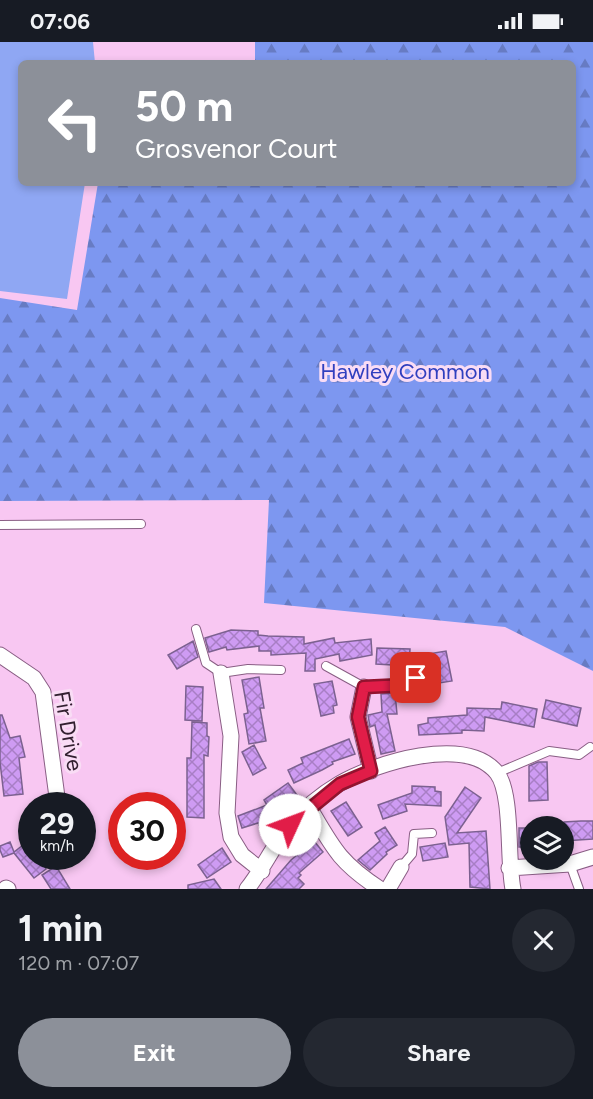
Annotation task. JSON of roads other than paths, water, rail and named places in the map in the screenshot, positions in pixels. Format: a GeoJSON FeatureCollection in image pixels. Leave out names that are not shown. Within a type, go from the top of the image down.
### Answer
{"type":"FeatureCollection","features":[{"type":"Feature","properties":{"kind":"street","name":"Fir Drive"},"geometry":{"type":"LineString","coordinates":[[0,655],[34,678],[43,692],[56,792]]}},
{"type":"Feature","properties":{"kind":"street"},"geometry":{"type":"LineString","coordinates":[[221,673],[231,736],[227,813],[231,837],[242,855],[262,871]]}},
{"type":"Feature","properties":{"kind":"street"},"geometry":{"type":"LineString","coordinates":[[364,687],[358,717],[371,771]]}},
{"type":"Feature","properties":{"kind":"street"},"geometry":{"type":"LineString","coordinates":[[247,889],[262,871],[290,825],[309,807],[340,784],[418,756],[457,753],[482,761],[497,773],[506,795],[509,868],[513,889]]}},
{"type":"Feature","properties":{"kind":"street"},"geometry":{"type":"LineString","coordinates":[[309,807],[338,856],[351,869],[380,889]]}},
{"type":"Feature","properties":{"kind":"street"},"geometry":{"type":"LineString","coordinates":[[574,863],[593,856]]}},
{"type":"Feature","properties":{"kind":"street"},"geometry":{"type":"LineString","coordinates":[[387,889],[401,867]]}},
{"type":"Feature","properties":{"kind":"street"},"geometry":{"type":"LineString","coordinates":[[509,868],[520,867]]}},
{"type":"Feature","properties":{"kind":"lane"},"geometry":{"type":"LineString","coordinates":[[0,525],[141,524]]}},
{"type":"Feature","properties":{"kind":"lane"},"geometry":{"type":"LineString","coordinates":[[196,629],[206,663],[221,673],[248,669],[281,670]]}},
{"type":"Feature","properties":{"kind":"lane"},"geometry":{"type":"LineString","coordinates":[[326,666],[364,687],[406,685],[416,678],[424,659]]}},
{"type":"Feature","properties":{"kind":"lane"},"geometry":{"type":"LineString","coordinates":[[497,773],[549,751],[579,755],[590,747]]}},
{"type":"Feature","properties":{"kind":"lane"},"geometry":{"type":"LineString","coordinates":[[401,867],[412,854],[414,834],[432,833]]}},
{"type":"Feature","properties":{"kind":"lane"},"geometry":{"type":"LineString","coordinates":[[572,870],[579,889]]}},
{"type":"Feature","properties":{"kind":"park label","name":"Hawley Common"},"geometry":{"type":"Point","coordinates":[405,371]}}]}
